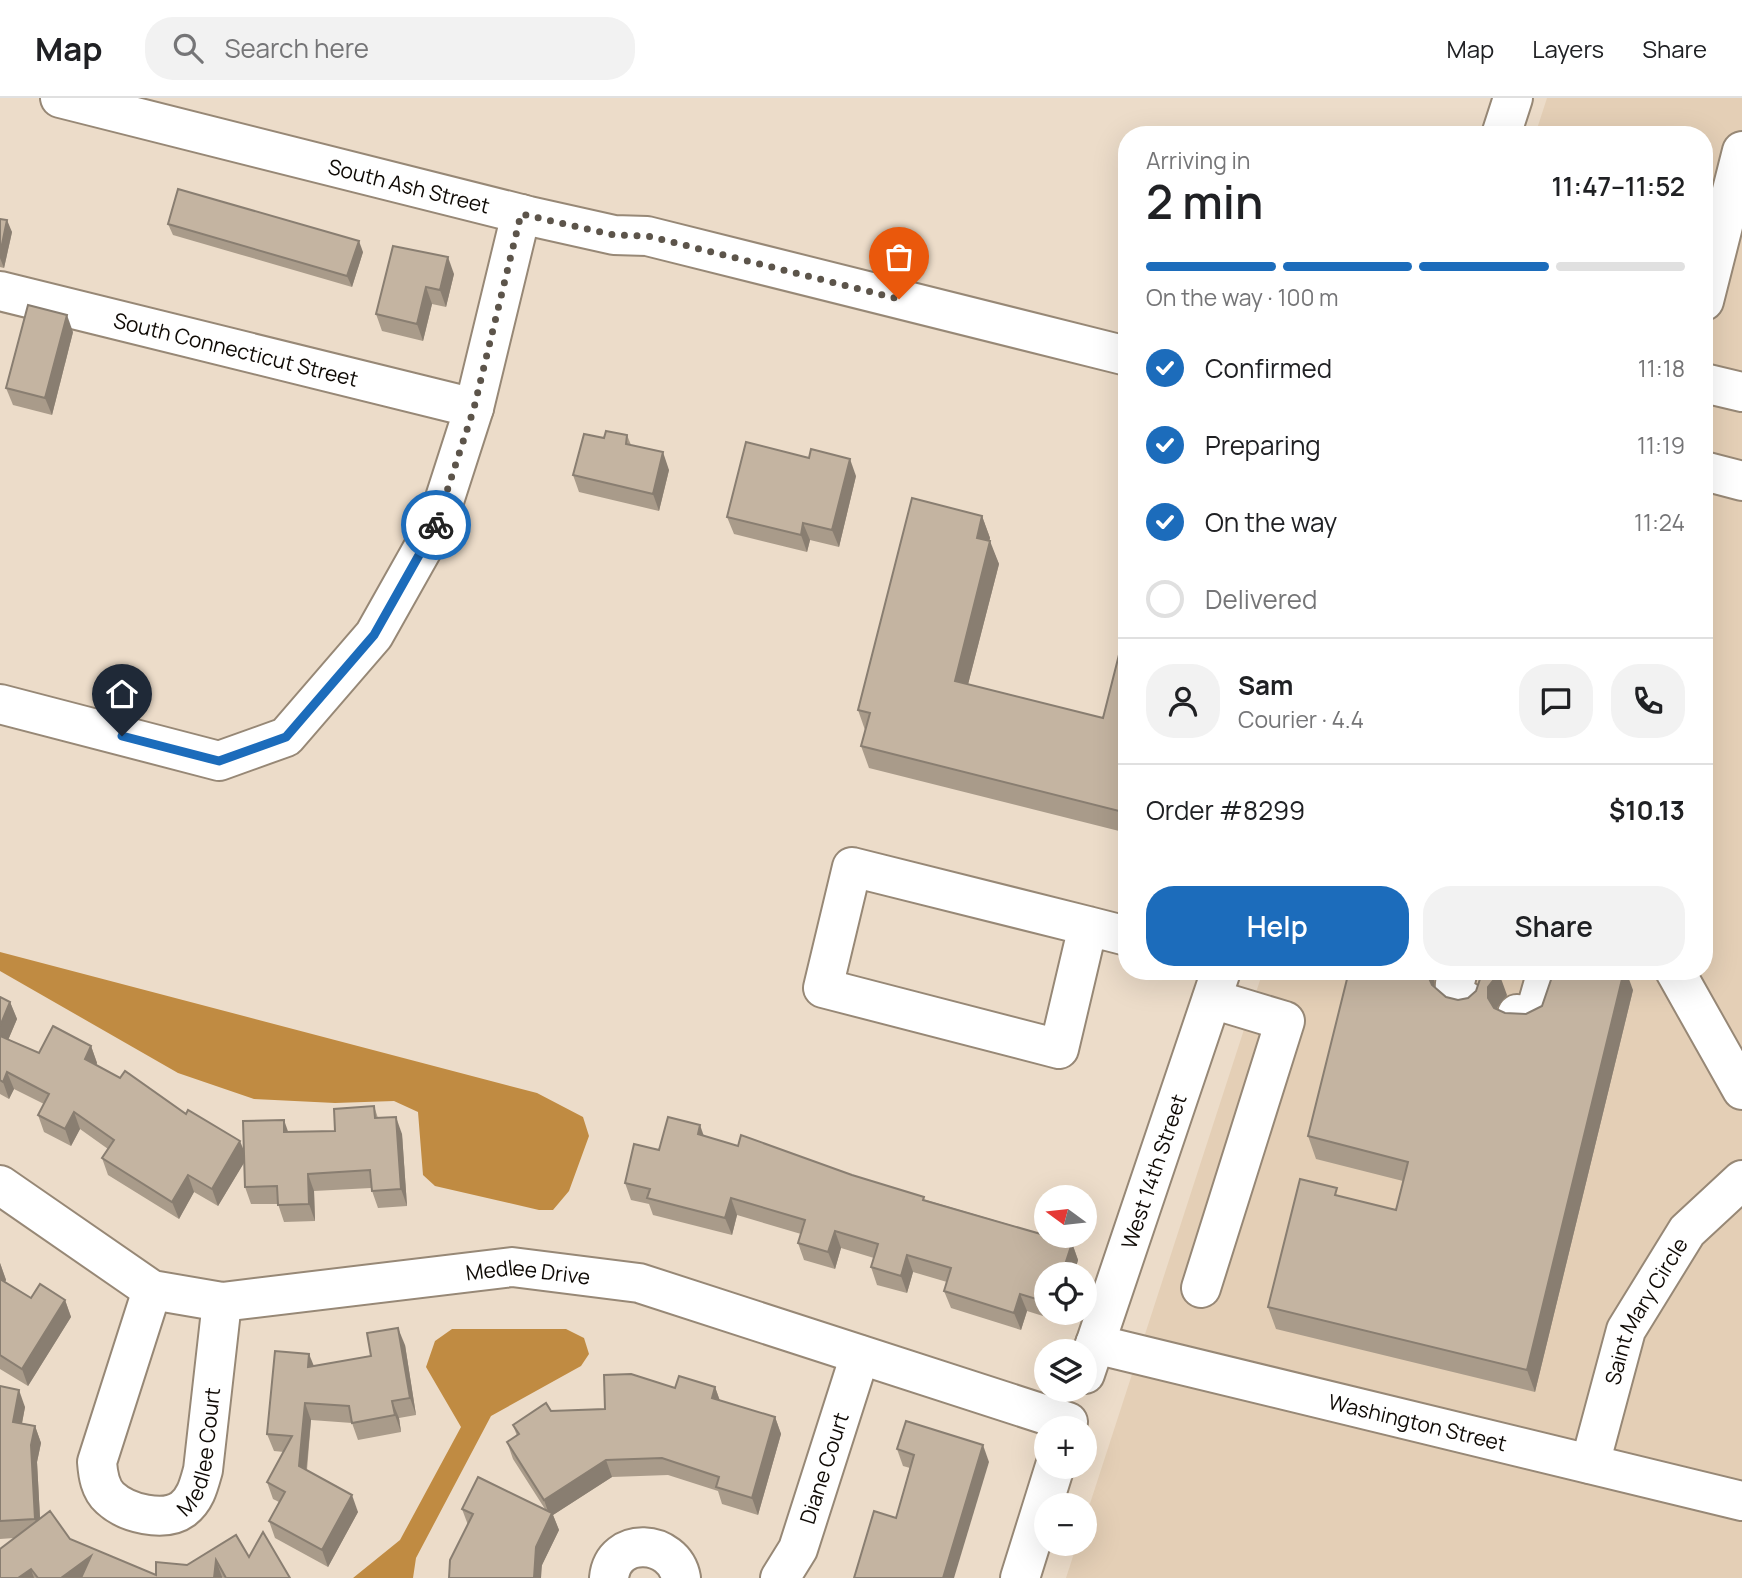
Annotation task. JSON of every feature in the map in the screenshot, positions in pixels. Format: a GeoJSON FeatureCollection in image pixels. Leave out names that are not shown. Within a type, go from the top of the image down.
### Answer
{"type":"FeatureCollection","features":[{"type":"Feature","properties":{"kind":"street","name":"South Ash Street"},"geometry":{"type":"LineString","coordinates":[[60,98],[521,214],[614,235],[648,236],[1118,354]]}},
{"type":"Feature","properties":{"kind":"street"},"geometry":{"type":"LineString","coordinates":[[1504,126],[1513,98]]}},
{"type":"Feature","properties":{"kind":"street"},"geometry":{"type":"LineString","coordinates":[[1713,266],[1742,152]]}},
{"type":"Feature","properties":{"kind":"street"},"geometry":{"type":"LineString","coordinates":[[0,704],[219,761],[286,737],[374,635],[437,523],[474,408],[521,214]]}},
{"type":"Feature","properties":{"kind":"street","name":"South Connecticut Street"},"geometry":{"type":"LineString","coordinates":[[0,291],[474,408]]}},
{"type":"Feature","properties":{"kind":"street"},"geometry":{"type":"LineString","coordinates":[[1713,385],[1742,392]]}},
{"type":"Feature","properties":{"kind":"street"},"geometry":{"type":"LineString","coordinates":[[1713,473],[1742,481]]}},
{"type":"Feature","properties":{"kind":"street"},"geometry":{"type":"LineString","coordinates":[[1088,926],[1059,1049],[823,988],[852,867],[1088,926],[1118,934]]}},
{"type":"Feature","properties":{"kind":"street"},"geometry":{"type":"LineString","coordinates":[[1517,1014],[1527,1016],[1535,1013],[1544,980]]}},
{"type":"Feature","properties":{"kind":"street"},"geometry":{"type":"LineString","coordinates":[[1680,980],[1742,1090]]}},
{"type":"Feature","properties":{"kind":"street"},"geometry":{"type":"LineString","coordinates":[[1200,1288],[1285,1021],[1216,985]]}},
{"type":"Feature","properties":{"kind":"street","name":"West 14th Street"},"geometry":{"type":"LineString","coordinates":[[1097,1339],[1216,985]]}},
{"type":"Feature","properties":{"kind":"street","name":"Saint Mary Circle"},"geometry":{"type":"LineString","coordinates":[[1590,1464],[1626,1330],[1687,1231],[1742,1180]]}},
{"type":"Feature","properties":{"kind":"street","name":"Medlee Drive"},"geometry":{"type":"LineString","coordinates":[[0,1185],[152,1290],[222,1302],[512,1267],[639,1283],[860,1355],[1072,1413]]}},
{"type":"Feature","properties":{"kind":"street","name":"Medlee Court"},"geometry":{"type":"LineString","coordinates":[[152,1290],[97,1462],[99,1480],[110,1498],[133,1511],[156,1516],[182,1510],[197,1492],[203,1470],[222,1302]]}},
{"type":"Feature","properties":{"kind":"street","name":"Diane Court"},"geometry":{"type":"LineString","coordinates":[[780,1578],[798,1549],[860,1355]]}},
{"type":"Feature","properties":{"kind":"street","name":"Washington Street"},"geometry":{"type":"LineString","coordinates":[[1097,1360],[1590,1464],[1742,1501]]}},
{"type":"Feature","properties":{"kind":"street"},"geometry":{"type":"LineString","coordinates":[[1020,1578],[1051,1479]]}},
{"type":"Feature","properties":{"kind":"street"},"geometry":{"type":"LineString","coordinates":[[609,1578],[617,1559],[628,1550],[642,1546],[668,1553],[677,1563],[681,1578]]}},
{"type":"Feature","properties":{"kind":"shaded area"},"geometry":{"type":"Polygon","coordinates":[[[1547,98],[1742,98],[1742,1578],[1066,1578],[1073,1556],[1097,1556],[1097,1493],[1093,1493],[1260,980],[1713,980],[1713,126],[1538,126],[1547,98]]]}},
{"type":"Feature","properties":{"kind":"shaded area"},"geometry":{"type":"Polygon","coordinates":[[[0,952],[537,1093],[583,1117],[589,1136],[569,1191],[553,1210],[539,1210],[435,1186],[423,1175],[418,1112],[394,1101],[335,1103],[254,1099],[178,1073],[0,971],[0,952]]]}},
{"type":"Feature","properties":{"kind":"shaded area"},"geometry":{"type":"Polygon","coordinates":[[[452,1329],[566,1329],[584,1338],[589,1354],[581,1366],[491,1416],[416,1558],[413,1578],[353,1578],[400,1540],[461,1427],[426,1367],[435,1341],[452,1329]]]}},
{"type":"Feature","properties":{"kind":"building"},"geometry":{"type":"Polygon","coordinates":[[[178,189],[359,241],[347,276],[168,224],[178,189]]]}},
{"type":"Feature","properties":{"kind":"building"},"geometry":{"type":"Polygon","coordinates":[[[0,219],[7,220],[0,254],[0,219]]]}},
{"type":"Feature","properties":{"kind":"building"},"geometry":{"type":"Polygon","coordinates":[[[393,246],[448,257],[440,290],[426,287],[417,324],[376,314],[393,246]]]}},
{"type":"Feature","properties":{"kind":"building"},"geometry":{"type":"Polygon","coordinates":[[[28,305],[67,315],[45,398],[6,388],[28,305]]]}},
{"type":"Feature","properties":{"kind":"building"},"geometry":{"type":"Polygon","coordinates":[[[606,431],[627,435],[626,444],[663,452],[653,494],[573,475],[584,434],[604,438],[606,431]]]}},
{"type":"Feature","properties":{"kind":"building"},"geometry":{"type":"Polygon","coordinates":[[[746,442],[809,458],[811,449],[850,459],[832,530],[803,523],[801,535],[727,517],[746,442]]]}},
{"type":"Feature","properties":{"kind":"building"},"geometry":{"type":"Polygon","coordinates":[[[912,498],[982,516],[977,538],[990,541],[955,681],[1103,718],[1118,659],[1118,811],[861,746],[870,713],[858,710],[912,498]]]}},
{"type":"Feature","properties":{"kind":"building"},"geometry":{"type":"Polygon","coordinates":[[[1347,980],[1430,980],[1446,997],[1458,1000],[1468,998],[1476,991],[1480,980],[1494,980],[1488,987],[1488,998],[1494,1008],[1505,1013],[1526,1014],[1542,1006],[1551,980],[1622,980],[1527,1370],[1268,1307],[1300,1179],[1337,1188],[1335,1195],[1396,1210],[1408,1162],[1308,1136],[1347,980]]]}},
{"type":"Feature","properties":{"kind":"building"},"geometry":{"type":"Polygon","coordinates":[[[0,997],[10,1002],[0,1026],[0,997]]]}},
{"type":"Feature","properties":{"kind":"building"},"geometry":{"type":"Polygon","coordinates":[[[53,1026],[91,1046],[85,1059],[120,1078],[125,1071],[186,1114],[188,1110],[240,1141],[212,1189],[188,1175],[172,1202],[102,1158],[114,1140],[74,1112],[65,1129],[38,1115],[49,1094],[7,1072],[3,1082],[0,1080],[0,1036],[39,1053],[53,1026]]]}},
{"type":"Feature","properties":{"kind":"building"},"geometry":{"type":"Polygon","coordinates":[[[374,1106],[375,1118],[396,1117],[401,1189],[372,1191],[370,1170],[308,1174],[309,1204],[278,1205],[277,1186],[245,1187],[243,1121],[284,1120],[284,1132],[335,1131],[334,1109],[374,1106]]]}},
{"type":"Feature","properties":{"kind":"building"},"geometry":{"type":"Polygon","coordinates":[[[668,1117],[700,1125],[698,1134],[738,1146],[741,1135],[852,1175],[924,1197],[923,1200],[1034,1232],[1034,1248],[1070,1248],[1066,1262],[1034,1262],[1034,1298],[1020,1294],[1014,1313],[944,1291],[951,1268],[907,1255],[901,1276],[871,1267],[878,1244],[835,1231],[828,1252],[798,1243],[805,1220],[731,1198],[725,1218],[647,1198],[650,1189],[625,1183],[634,1144],[659,1150],[668,1117]]]}},
{"type":"Feature","properties":{"kind":"building"},"geometry":{"type":"Polygon","coordinates":[[[0,1279],[31,1298],[40,1284],[65,1300],[22,1369],[0,1355],[0,1279]]]}},
{"type":"Feature","properties":{"kind":"building"},"geometry":{"type":"Polygon","coordinates":[[[398,1328],[410,1398],[392,1401],[395,1415],[352,1423],[349,1406],[305,1403],[299,1466],[352,1495],[322,1550],[269,1521],[285,1492],[267,1482],[292,1436],[267,1434],[275,1351],[309,1354],[308,1367],[371,1356],[367,1333],[398,1328]]]}},
{"type":"Feature","properties":{"kind":"building"},"geometry":{"type":"Polygon","coordinates":[[[631,1374],[675,1388],[679,1376],[715,1387],[712,1398],[775,1417],[752,1498],[716,1487],[719,1477],[662,1458],[606,1460],[544,1500],[507,1442],[519,1434],[513,1425],[546,1403],[551,1411],[605,1409],[604,1375],[631,1374]]]}},
{"type":"Feature","properties":{"kind":"building"},"geometry":{"type":"Polygon","coordinates":[[[0,1386],[19,1390],[13,1422],[35,1426],[31,1445],[35,1519],[0,1521],[0,1386]]]}},
{"type":"Feature","properties":{"kind":"building"},"geometry":{"type":"Polygon","coordinates":[[[906,1421],[983,1445],[943,1578],[854,1578],[874,1511],[896,1518],[914,1455],[897,1449],[906,1421]]]}},
{"type":"Feature","properties":{"kind":"building"},"geometry":{"type":"Polygon","coordinates":[[[478,1477],[552,1513],[536,1547],[534,1578],[449,1578],[450,1560],[473,1514],[462,1509],[478,1477]]]}},
{"type":"Feature","properties":{"kind":"building"},"geometry":{"type":"Polygon","coordinates":[[[50,1511],[70,1539],[156,1575],[156,1562],[187,1565],[236,1535],[249,1557],[263,1532],[290,1578],[226,1578],[216,1560],[214,1578],[81,1578],[91,1556],[61,1578],[38,1578],[31,1569],[18,1578],[0,1578],[0,1549],[50,1511]]]}},
{"type":"Feature","properties":{"kind":"way so far"},"geometry":{"type":"LineString","coordinates":[[436,525],[474,408],[521,214],[614,235],[648,236],[899,299]]}},
{"type":"Feature","properties":{"kind":"route"},"geometry":{"type":"LineString","coordinates":[[122,736],[219,761],[286,737],[374,635],[436,525]]}}]}
